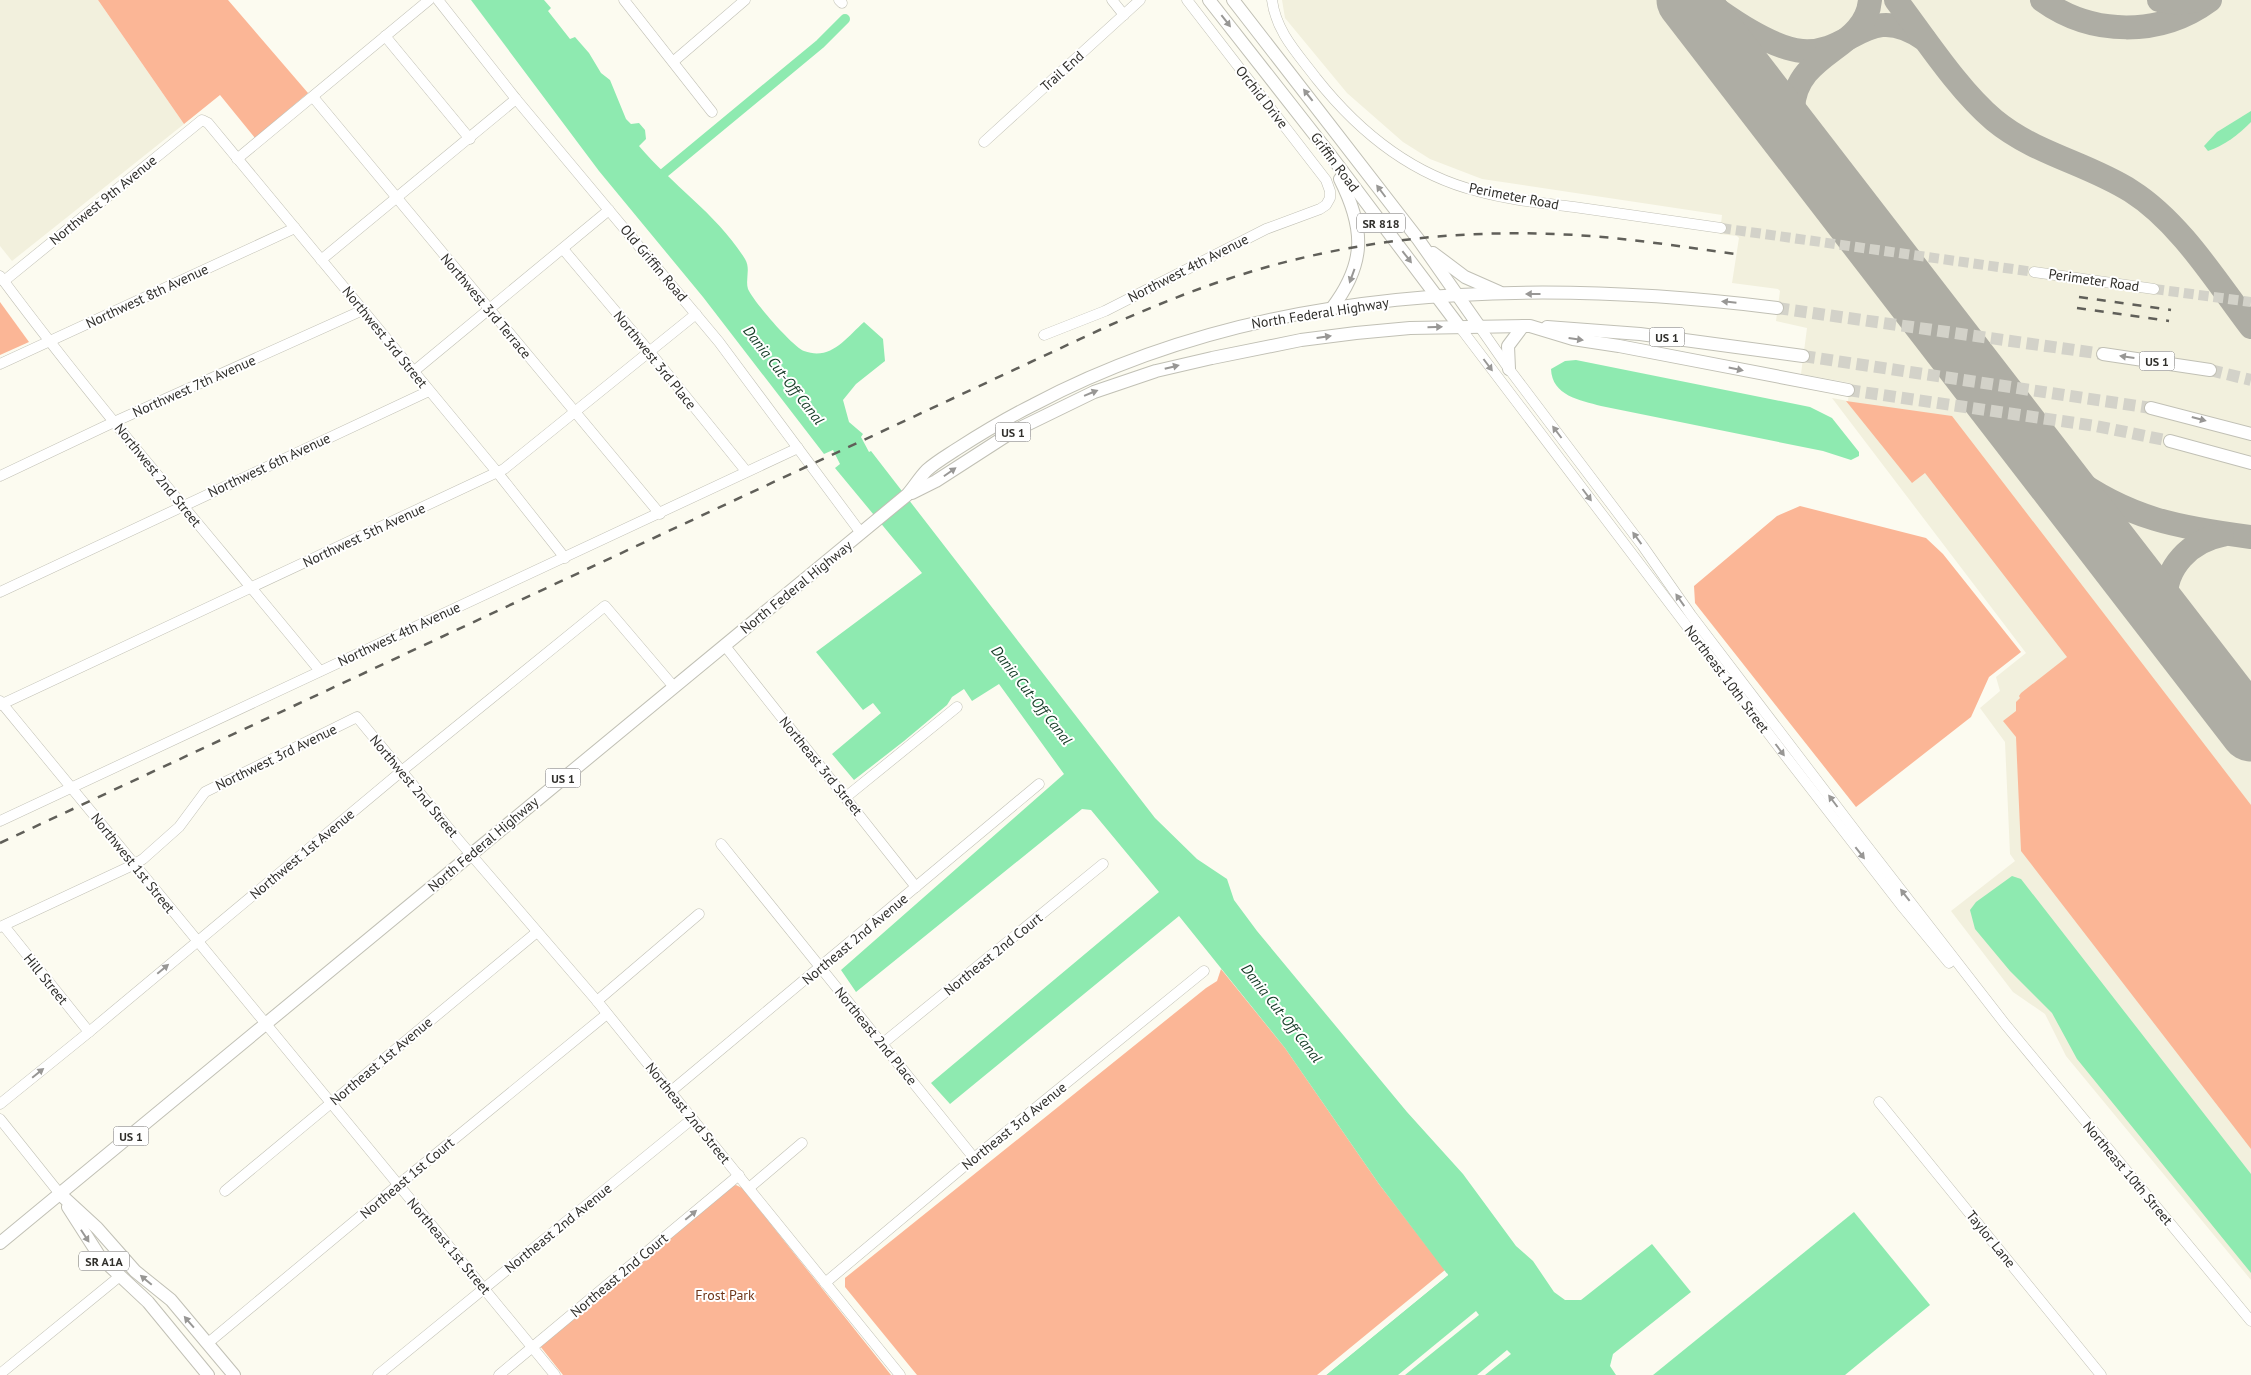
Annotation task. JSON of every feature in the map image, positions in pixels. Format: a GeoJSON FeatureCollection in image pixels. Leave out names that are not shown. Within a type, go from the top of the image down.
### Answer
{"type":"FeatureCollection","features":[{"type":"Feature","properties":{"kind":"main road","name":"Griffin Road"},"geometry":{"type":"LineString","coordinates":[[1210,0],[1325,148],[1459,326]]}},
{"type":"Feature","properties":{"kind":"main road","name":"Griffin Road"},"geometry":{"type":"LineString","coordinates":[[1234,0],[1421,244],[1460,296],[1479,326]]}},
{"type":"Feature","properties":{"kind":"main road"},"geometry":{"type":"LineString","coordinates":[[1325,148],[1353,206],[1358,238],[1358,253],[1352,277],[1346,290],[1332,308]]}},
{"type":"Feature","properties":{"kind":"main road"},"geometry":{"type":"LineString","coordinates":[[1421,244],[1465,277],[1503,294]]}},
{"type":"Feature","properties":{"kind":"main road","name":"North Federal Highway"},"geometry":{"type":"LineString","coordinates":[[907,496],[927,470],[981,434],[1053,394],[1123,363],[1196,337],[1271,318],[1332,308],[1438,297],[1503,294],[1650,296],[1777,308]]}},
{"type":"Feature","properties":{"kind":"main road"},"geometry":{"type":"LineString","coordinates":[[1509,369],[1508,346],[1526,326],[1573,339],[1620,346],[1848,390]]}},
{"type":"Feature","properties":{"kind":"main road","name":"North Federal Highway"},"geometry":{"type":"LineString","coordinates":[[60,1194],[907,496],[1038,417],[1125,380],[1220,356],[1300,340],[1410,328],[1526,326],[1640,334],[1804,356]]}},
{"type":"Feature","properties":{"kind":"main road","name":"US 1"},"geometry":{"type":"LineString","coordinates":[[2103,354],[2210,370]]}},
{"type":"Feature","properties":{"kind":"main road"},"geometry":{"type":"LineString","coordinates":[[2151,408],[2251,434]]}},
{"type":"Feature","properties":{"kind":"main road"},"geometry":{"type":"LineString","coordinates":[[2170,441],[2251,463]]}},
{"type":"Feature","properties":{"kind":"main road","name":"US 1"},"geometry":{"type":"LineString","coordinates":[[0,1243],[60,1194]]}},
{"type":"Feature","properties":{"kind":"main road","name":"SR A1A"},"geometry":{"type":"LineString","coordinates":[[60,1194],[100,1257],[148,1302],[208,1375]]}},
{"type":"Feature","properties":{"kind":"main road","name":"SR A1A"},"geometry":{"type":"LineString","coordinates":[[60,1194],[97,1228],[123,1259],[170,1300],[234,1375]]}},
{"type":"Feature","properties":{"kind":"main road"},"geometry":{"type":"LineString","coordinates":[[169,1328],[188,1342],[202,1346],[208,1344]]}},
{"type":"Feature","properties":{"kind":"street"},"geometry":{"type":"LineString","coordinates":[[237,159],[430,0]]}},
{"type":"Feature","properties":{"kind":"street","name":"Old Griffin Road"},"geometry":{"type":"LineString","coordinates":[[438,0],[516,99],[696,314],[861,534]]}},
{"type":"Feature","properties":{"kind":"street"},"geometry":{"type":"LineString","coordinates":[[624,0],[674,61],[712,112]]}},
{"type":"Feature","properties":{"kind":"street"},"geometry":{"type":"LineString","coordinates":[[674,61],[746,0]]}},
{"type":"Feature","properties":{"kind":"street"},"geometry":{"type":"LineString","coordinates":[[1112,0],[1124,15]]}},
{"type":"Feature","properties":{"kind":"street","name":"Trail End"},"geometry":{"type":"LineString","coordinates":[[984,142],[1140,0]]}},
{"type":"Feature","properties":{"kind":"street","name":"Orchid Drive"},"geometry":{"type":"LineString","coordinates":[[1187,0],[1326,180],[1330,198]]}},
{"type":"Feature","properties":{"kind":"street","name":"Perimeter Road"},"geometry":{"type":"LineString","coordinates":[[1272,0],[1275,15],[1285,37],[1337,104],[1368,134],[1419,168],[1455,184],[1496,196],[1721,228]]}},
{"type":"Feature","properties":{"kind":"street"},"geometry":{"type":"LineString","coordinates":[[385,36],[470,139]]}},
{"type":"Feature","properties":{"kind":"street","name":"Northwest 3rd Terrace"},"geometry":{"type":"LineString","coordinates":[[313,97],[488,310],[660,514]]}},
{"type":"Feature","properties":{"kind":"street"},"geometry":{"type":"LineString","coordinates":[[321,260],[470,139],[516,99]]}},
{"type":"Feature","properties":{"kind":"street","name":"Northwest 3rd Street"},"geometry":{"type":"LineString","coordinates":[[202,120],[208,123],[497,472],[565,558]]}},
{"type":"Feature","properties":{"kind":"street","name":"Northwest 9th Avenue"},"geometry":{"type":"LineString","coordinates":[[2,278],[202,120]]}},
{"type":"Feature","properties":{"kind":"street","name":"Northwest 4th Avenue"},"geometry":{"type":"LineString","coordinates":[[1044,335],[1105,311],[1162,280],[1266,229],[1326,205],[1330,198]]}},
{"type":"Feature","properties":{"kind":"street"},"geometry":{"type":"LineString","coordinates":[[414,372],[609,210]]}},
{"type":"Feature","properties":{"kind":"street","name":"Northwest 8th Avenue"},"geometry":{"type":"LineString","coordinates":[[0,364],[295,228]]}},
{"type":"Feature","properties":{"kind":"street","name":"Northwest 3rd Place"},"geometry":{"type":"LineString","coordinates":[[563,249],[746,471]]}},
{"type":"Feature","properties":{"kind":"street","name":"Perimeter Road"},"geometry":{"type":"LineString","coordinates":[[2034,272],[2154,288]]}},
{"type":"Feature","properties":{"kind":"street","name":"Northwest 2nd Street"},"geometry":{"type":"LineString","coordinates":[[2,278],[49,342],[182,506],[252,587],[320,671]]}},
{"type":"Feature","properties":{"kind":"street","name":"Northwest 7th Avenue"},"geometry":{"type":"LineString","coordinates":[[0,476],[114,422],[362,310]]}},
{"type":"Feature","properties":{"kind":"street","name":"Northwest 5th Avenue"},"geometry":{"type":"LineString","coordinates":[[1,703],[509,466],[696,314]]}},
{"type":"Feature","properties":{"kind":"street","name":"Northeast 10th Street"},"geometry":{"type":"LineString","coordinates":[[1459,326],[2005,1024],[2251,1321]]}},
{"type":"Feature","properties":{"kind":"street","name":"Northeast 10th Street"},"geometry":{"type":"LineString","coordinates":[[1479,326],[1509,369],[1608,499],[1715,655],[1830,814],[1926,935],[2005,1024]]}},
{"type":"Feature","properties":{"kind":"street"},"geometry":{"type":"LineString","coordinates":[[1123,363],[1125,380]]}},
{"type":"Feature","properties":{"kind":"street","name":"Northwest 6th Avenue"},"geometry":{"type":"LineString","coordinates":[[0,592],[429,391]]}},
{"type":"Feature","properties":{"kind":"street","name":"Northwest 4th Avenue"},"geometry":{"type":"LineString","coordinates":[[0,821],[798,448]]}},
{"type":"Feature","properties":{"kind":"street","name":"Northwest 1st Avenue"},"geometry":{"type":"LineString","coordinates":[[0,1104],[605,606],[674,687]]}},
{"type":"Feature","properties":{"kind":"street","name":"Northeast 3rd Street"},"geometry":{"type":"LineString","coordinates":[[725,646],[916,887]]}},
{"type":"Feature","properties":{"kind":"street","name":"Northwest 1st Street"},"geometry":{"type":"LineString","coordinates":[[1,703],[72,787],[196,941],[267,1024]]}},
{"type":"Feature","properties":{"kind":"street"},"geometry":{"type":"LineString","coordinates":[[846,797],[957,707]]}},
{"type":"Feature","properties":{"kind":"street","name":"Northwest 2nd Street"},"geometry":{"type":"LineString","coordinates":[[357,717],[471,855]]}},
{"type":"Feature","properties":{"kind":"street","name":"Northwest 3rd Avenue"},"geometry":{"type":"LineString","coordinates":[[2,927],[143,858],[179,827],[205,792],[357,717]]}},
{"type":"Feature","properties":{"kind":"street","name":"Northeast 2nd Avenue"},"geometry":{"type":"LineString","coordinates":[[670,1092],[821,968],[1039,784]]}},
{"type":"Feature","properties":{"kind":"street"},"geometry":{"type":"LineString","coordinates":[[1830,814],[1844,824],[1850,824]]}},
{"type":"Feature","properties":{"kind":"street","name":"Northeast 2nd Place"},"geometry":{"type":"LineString","coordinates":[[721,844],[974,1158]]}},
{"type":"Feature","properties":{"kind":"street","name":"Northeast 2nd Street"},"geometry":{"type":"LineString","coordinates":[[471,855],[597,1001],[900,1375]]}},
{"type":"Feature","properties":{"kind":"street","name":"Northeast 2nd Court"},"geometry":{"type":"LineString","coordinates":[[882,1044],[1103,864]]}},
{"type":"Feature","properties":{"kind":"street"},"geometry":{"type":"LineString","coordinates":[[597,1001],[699,914]]}},
{"type":"Feature","properties":{"kind":"street","name":"Hill Street"},"geometry":{"type":"LineString","coordinates":[[2,927],[89,1032]]}},
{"type":"Feature","properties":{"kind":"street","name":"Northeast 1st Avenue"},"geometry":{"type":"LineString","coordinates":[[225,1191],[537,932]]}},
{"type":"Feature","properties":{"kind":"street","name":"Northeast 3rd Avenue"},"geometry":{"type":"LineString","coordinates":[[825,1283],[974,1158],[1204,971]]}},
{"type":"Feature","properties":{"kind":"street","name":"Northeast 1st Court"},"geometry":{"type":"LineString","coordinates":[[208,1344],[607,1014]]}},
{"type":"Feature","properties":{"kind":"street","name":"Northeast 1st Street"},"geometry":{"type":"LineString","coordinates":[[267,1024],[556,1375]]}},
{"type":"Feature","properties":{"kind":"street","name":"Taylor Lane"},"geometry":{"type":"LineString","coordinates":[[1879,1102],[2102,1375]]}},
{"type":"Feature","properties":{"kind":"street"},"geometry":{"type":"LineString","coordinates":[[0,1119],[60,1194]]}},
{"type":"Feature","properties":{"kind":"street","name":"Northeast 2nd Avenue"},"geometry":{"type":"LineString","coordinates":[[378,1375],[692,1119]]}},
{"type":"Feature","properties":{"kind":"street"},"geometry":{"type":"LineString","coordinates":[[749,1188],[802,1143]]}},
{"type":"Feature","properties":{"kind":"street","name":"Northeast 2nd Court"},"geometry":{"type":"LineString","coordinates":[[499,1375],[739,1175]]}},
{"type":"Feature","properties":{"kind":"street"},"geometry":{"type":"LineString","coordinates":[[0,1374],[120,1276]]}},
{"type":"Feature","properties":{"kind":"shaded area"},"geometry":{"type":"Polygon","coordinates":[[[0,0],[98,0],[184,124],[12,261],[0,246],[0,0]]]}},
{"type":"Feature","properties":{"kind":"shaded area"},"geometry":{"type":"Polygon","coordinates":[[[1282,0],[2251,0],[2251,1280],[2066,1056],[2045,1014],[2013,992],[1951,911],[2015,861],[2010,854],[2005,742],[1980,708],[2000,691],[1996,677],[2026,653],[1832,398],[1848,401],[1850,383],[1801,374],[1807,328],[1776,321],[1780,291],[1778,289],[1732,283],[1739,238],[1737,236],[1720,234],[1722,215],[1482,179],[1430,159],[1403,142],[1347,93],[1285,18],[1282,0]]]}},
{"type":"Feature","properties":{"kind":"green space"},"geometry":{"type":"Polygon","coordinates":[[[98,0],[228,0],[308,93],[255,138],[220,95],[184,124],[98,0]]]}},
{"type":"Feature","properties":{"kind":"green space"},"geometry":{"type":"Polygon","coordinates":[[[0,302],[29,342],[0,355],[0,302]]]}},
{"type":"Feature","properties":{"kind":"green space"},"geometry":{"type":"Polygon","coordinates":[[[1846,401],[1952,416],[2251,805],[2251,1149],[2021,851],[2016,737],[2003,721],[2016,711],[2016,702],[2020,698],[2021,693],[2067,657],[1925,473],[1912,483],[1846,401]]]}},
{"type":"Feature","properties":{"kind":"green space"},"geometry":{"type":"Polygon","coordinates":[[[1800,506],[1926,538],[1943,554],[2021,652],[1989,677],[1971,717],[1856,807],[1695,603],[1694,586],[1777,516],[1800,506]]]}},
{"type":"Feature","properties":{"kind":"green space"},"geometry":{"type":"Polygon","coordinates":[[[1221,969],[1285,1048],[1379,1184],[1445,1270],[1317,1375],[917,1375],[845,1287],[845,1278],[1217,981],[1221,969]]]}},
{"type":"Feature","properties":{"kind":"green space","name":"Frost Park"},"geometry":{"type":"Polygon","coordinates":[[[736,1185],[742,1188],[891,1375],[563,1375],[540,1346],[730,1187],[736,1185]]]}},
{"type":"Feature","properties":{"kind":"water","name":"Dania Cut-Off Canal"},"geometry":{"type":"Polygon","coordinates":[[[471,0],[544,0],[551,8],[548,11],[570,39],[575,37],[589,53],[601,73],[610,80],[626,119],[631,124],[639,123],[645,130],[646,139],[639,146],[722,228],[734,243],[747,263],[747,285],[751,295],[773,323],[798,347],[804,351],[814,353],[830,350],[844,341],[864,322],[883,339],[885,361],[856,384],[843,400],[849,422],[863,434],[861,437],[869,452],[871,451],[1155,818],[1197,859],[1227,879],[1234,900],[1257,931],[1407,1112],[1463,1174],[1516,1246],[1533,1261],[1554,1292],[1565,1300],[1581,1300],[1652,1244],[1691,1292],[1613,1354],[1610,1366],[1616,1375],[1326,1375],[1448,1275],[1379,1184],[1285,1048],[1179,916],[950,1104],[931,1083],[1159,892],[1091,810],[1082,809],[856,992],[841,970],[1064,774],[999,684],[972,701],[964,689],[952,697],[947,705],[904,741],[854,780],[832,754],[881,713],[873,703],[863,710],[816,652],[922,573],[835,468],[840,464],[833,450],[824,454],[703,297],[599,171],[471,0]]]}},
{"type":"Feature","properties":{"kind":"water"},"geometry":{"type":"Polygon","coordinates":[[[2251,111],[2251,122],[2225,143],[2208,151],[2204,146],[2217,132],[2251,111]]]}},
{"type":"Feature","properties":{"kind":"water"},"geometry":{"type":"Polygon","coordinates":[[[1576,360],[1810,407],[1832,418],[1859,452],[1859,456],[1851,460],[1823,451],[1601,406],[1576,399],[1556,385],[1551,369],[1565,361],[1576,360]]]}},
{"type":"Feature","properties":{"kind":"water"},"geometry":{"type":"Polygon","coordinates":[[[2012,876],[2021,879],[2251,1174],[2251,1273],[2077,1059],[2052,1013],[2010,971],[1975,929],[1970,910],[1976,902],[2012,876]]]}},
{"type":"Feature","properties":{"kind":"water"},"geometry":{"type":"Polygon","coordinates":[[[1854,1212],[1930,1305],[1845,1375],[1653,1375],[1854,1212]]]}},
{"type":"Feature","properties":{"kind":"pier"},"geometry":{"type":"Polygon","coordinates":[[[1447,1273],[1448,1275],[1326,1375],[1324,1373],[1447,1273]]]}},
{"type":"Feature","properties":{"kind":"pier"},"geometry":{"type":"Polygon","coordinates":[[[1476,1311],[1479,1315],[1405,1375],[1398,1375],[1476,1311]]]}},
{"type":"Feature","properties":{"kind":"pier"},"geometry":{"type":"Polygon","coordinates":[[[1507,1350],[1511,1354],[1485,1375],[1477,1375],[1507,1350]]]}},
{"type":"Feature","properties":{"kind":"waterway"},"geometry":{"type":"LineString","coordinates":[[664,173],[820,44],[845,19]]}},
{"type":"Feature","properties":{"kind":"taxiway"},"geometry":{"type":"LineString","coordinates":[[1704,0],[1738,24],[1764,39],[1790,49],[1802,51],[1819,50],[1860,32],[1888,25],[1904,28],[1924,39]]}},
{"type":"Feature","properties":{"kind":"taxiway"},"geometry":{"type":"LineString","coordinates":[[1814,165],[1795,128],[1793,109],[1797,90],[1805,75],[1817,62],[1857,30],[1866,17],[1870,0]]}},
{"type":"Feature","properties":{"kind":"taxiway"},"geometry":{"type":"LineString","coordinates":[[1896,0],[1942,63],[1968,94],[1994,120],[2027,142],[2114,181],[2149,204],[2166,219],[2196,253],[2251,327]]}},
{"type":"Feature","properties":{"kind":"taxiway"},"geometry":{"type":"LineString","coordinates":[[2042,0],[2062,12],[2082,20],[2104,26],[2126,27],[2148,26],[2170,21],[2210,0]]}},
{"type":"Feature","properties":{"kind":"taxiway"},"geometry":{"type":"LineString","coordinates":[[2159,0],[2181,3],[2199,0]]}},
{"type":"Feature","properties":{"kind":"taxiway"},"geometry":{"type":"LineString","coordinates":[[2011,420],[2061,469],[2112,502],[2134,512],[2178,525],[2251,537]]}},
{"type":"Feature","properties":{"kind":"taxiway"},"geometry":{"type":"LineString","coordinates":[[2182,641],[2172,622],[2166,601],[2170,577],[2175,567],[2190,550],[2200,543],[2222,535]]}},
{"type":"Feature","properties":{"kind":"runway"},"geometry":{"type":"LineString","coordinates":[[1687,0],[2251,731]]}},
{"type":"Feature","properties":{"kind":"tunnel"},"geometry":{"type":"LineString","coordinates":[[1721,228],[2034,272]]}},
{"type":"Feature","properties":{"kind":"tunnel"},"geometry":{"type":"LineString","coordinates":[[2154,289],[2251,302]]}},
{"type":"Feature","properties":{"kind":"tunnel"},"geometry":{"type":"LineString","coordinates":[[1777,308],[2103,354]]}},
{"type":"Feature","properties":{"kind":"tunnel"},"geometry":{"type":"LineString","coordinates":[[1803,356],[2151,408]]}},
{"type":"Feature","properties":{"kind":"tunnel"},"geometry":{"type":"LineString","coordinates":[[2210,370],[2251,380]]}},
{"type":"Feature","properties":{"kind":"tunnel"},"geometry":{"type":"LineString","coordinates":[[1848,390],[2096,426],[2170,441]]}},
{"type":"Feature","properties":{"kind":"railway"},"geometry":{"type":"LineString","coordinates":[[0,843],[1108,326],[1213,284],[1270,266],[1312,256],[1399,240],[1443,236],[1531,233],[1595,236],[1736,254]]}},
{"type":"Feature","properties":{"kind":"railway"},"geometry":{"type":"LineString","coordinates":[[2079,297],[2171,310]]}},
{"type":"Feature","properties":{"kind":"railway"},"geometry":{"type":"LineString","coordinates":[[2077,308],[2169,321]]}}]}
